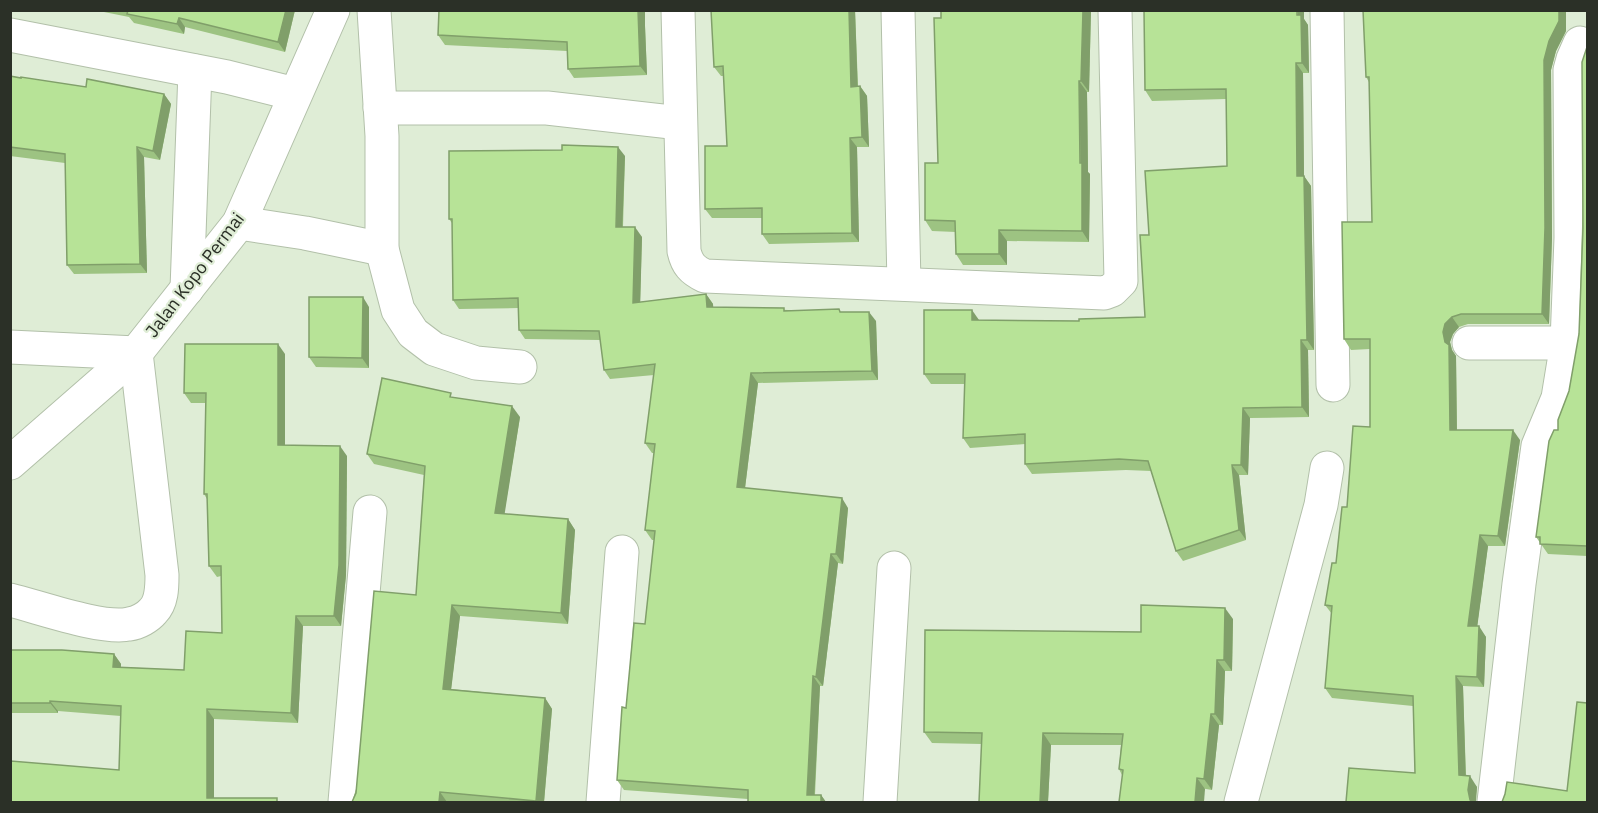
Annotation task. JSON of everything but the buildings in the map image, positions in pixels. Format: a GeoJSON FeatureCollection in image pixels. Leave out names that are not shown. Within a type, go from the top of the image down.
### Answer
{"type":"FeatureCollection","features":[{"type":"Feature","properties":{"kind":"street","name":"Jalan Kopo Permai"},"geometry":{"type":"LineString","coordinates":[[10,463],[136,353],[238,223],[333,10]]}},
{"type":"Feature","properties":{"kind":"street"},"geometry":{"type":"LineString","coordinates":[[374,10],[382,136],[382,249],[398,310],[413,333],[434,349],[476,363],[520,367]]}},
{"type":"Feature","properties":{"kind":"street"},"geometry":{"type":"LineString","coordinates":[[678,10],[684,251],[686,260],[696,272],[705,276],[1104,293],[1112,290],[1121,282],[1115,10]]}},
{"type":"Feature","properties":{"kind":"street"},"geometry":{"type":"LineString","coordinates":[[898,10],[904,285]]}},
{"type":"Feature","properties":{"kind":"street"},"geometry":{"type":"LineString","coordinates":[[1327,10],[1333,385]]}},
{"type":"Feature","properties":{"kind":"street"},"geometry":{"type":"LineString","coordinates":[[10,35],[195,71],[295,94]]}},
{"type":"Feature","properties":{"kind":"street"},"geometry":{"type":"LineString","coordinates":[[1494,802],[1519,584],[1538,446],[1558,398],[1567,343],[1571,238],[1570,70],[1580,43]]}},
{"type":"Feature","properties":{"kind":"street"},"geometry":{"type":"LineString","coordinates":[[187,289],[195,71]]}},
{"type":"Feature","properties":{"kind":"street"},"geometry":{"type":"LineString","coordinates":[[380,108],[547,108],[680,123]]}},
{"type":"Feature","properties":{"kind":"street"},"geometry":{"type":"LineString","coordinates":[[238,223],[305,233],[382,249]]}},
{"type":"Feature","properties":{"kind":"street"},"geometry":{"type":"LineString","coordinates":[[1469,343],[1567,343]]}},
{"type":"Feature","properties":{"kind":"street"},"geometry":{"type":"LineString","coordinates":[[10,347],[136,353],[162,575],[162,592],[155,610],[144,619],[129,624],[107,625],[10,600]]}},
{"type":"Feature","properties":{"kind":"street"},"geometry":{"type":"LineString","coordinates":[[1241,802],[1321,505],[1327,468]]}},
{"type":"Feature","properties":{"kind":"street"},"geometry":{"type":"LineString","coordinates":[[345,802],[370,512]]}},
{"type":"Feature","properties":{"kind":"street"},"geometry":{"type":"LineString","coordinates":[[603,802],[622,552]]}},
{"type":"Feature","properties":{"kind":"street"},"geometry":{"type":"LineString","coordinates":[[880,802],[894,568]]}}]}
